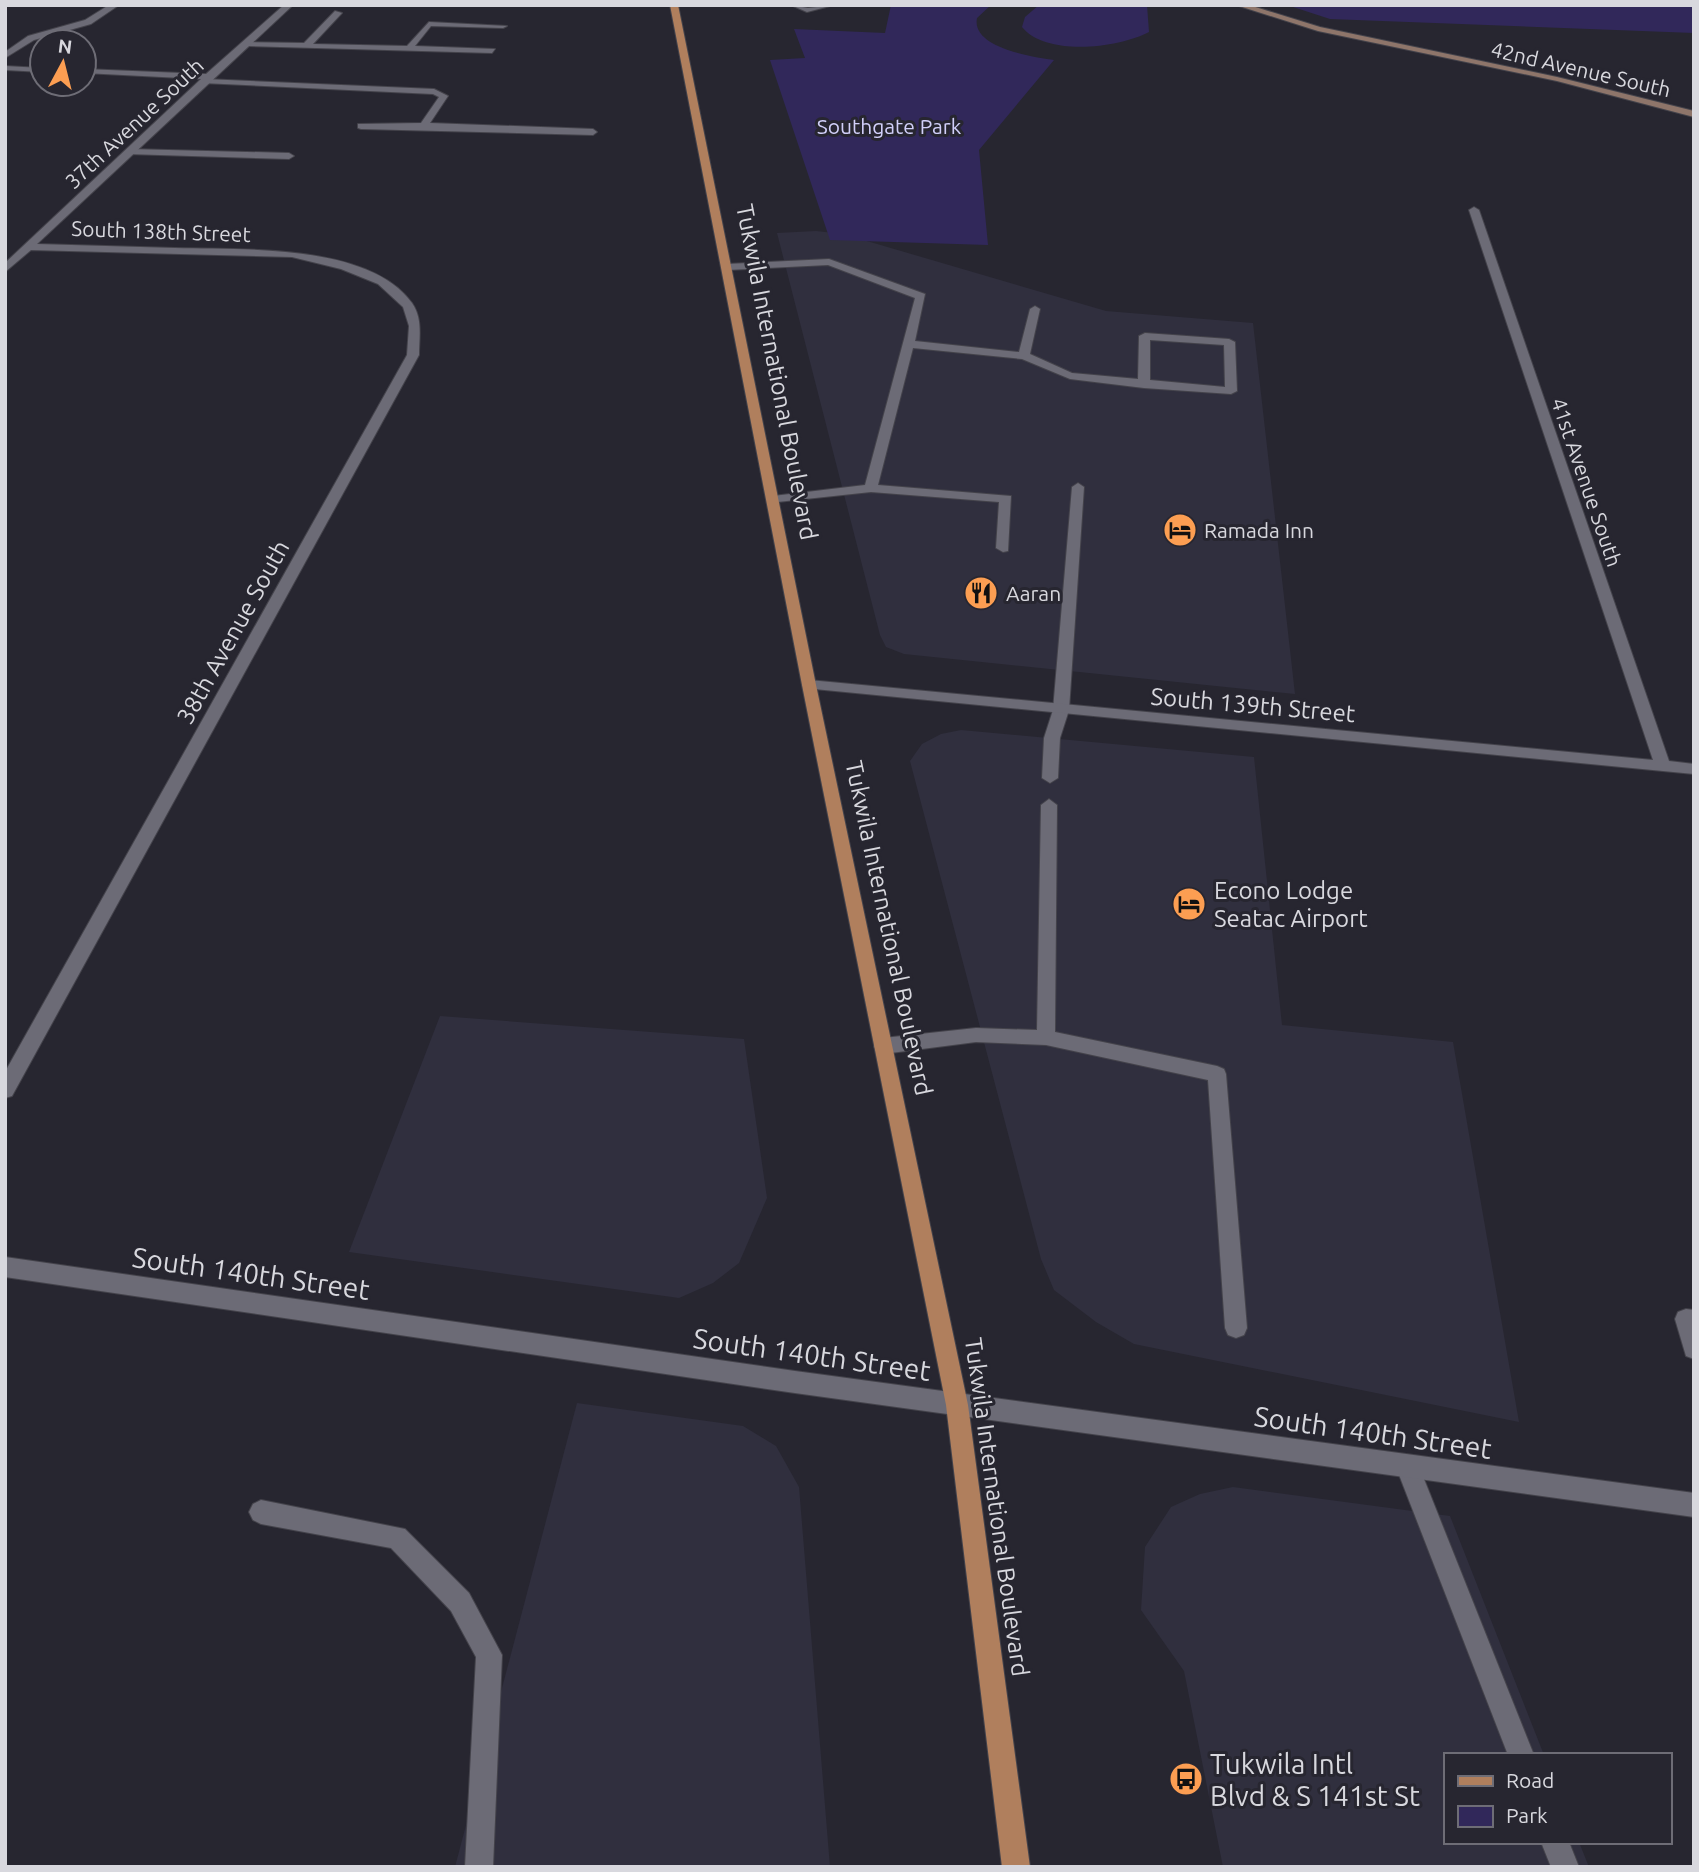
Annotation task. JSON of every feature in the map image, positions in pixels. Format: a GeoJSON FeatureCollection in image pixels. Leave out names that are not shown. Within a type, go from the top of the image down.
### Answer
{"type":"FeatureCollection","features":[{"type":"Feature","properties":{"kind":"main road","name":"Tukwila International Boulevard"},"geometry":{"type":"LineString","coordinates":[[674,5],[809,685],[957,1405],[1016,1867]]}},
{"type":"Feature","properties":{"kind":"street"},"geometry":{"type":"LineString","coordinates":[[5,56],[31,38],[88,22],[115,5]]}},
{"type":"Feature","properties":{"kind":"street","name":"37th Avenue South"},"geometry":{"type":"LineString","coordinates":[[5,269],[289,5]]}},
{"type":"Feature","properties":{"kind":"street"},"geometry":{"type":"LineString","coordinates":[[795,5],[807,10],[830,5]]}},
{"type":"Feature","properties":{"kind":"street","name":"42nd Avenue South"},"geometry":{"type":"LineString","coordinates":[[1240,5],[1318,29],[1557,79],[1694,114]]}},
{"type":"Feature","properties":{"kind":"street"},"geometry":{"type":"LineString","coordinates":[[306,46],[338,13]]}},
{"type":"Feature","properties":{"kind":"street"},"geometry":{"type":"LineString","coordinates":[[409,49],[429,24],[503,26]]}},
{"type":"Feature","properties":{"kind":"street"},"geometry":{"type":"LineString","coordinates":[[246,44],[492,51]]}},
{"type":"Feature","properties":{"kind":"street"},"geometry":{"type":"LineString","coordinates":[[5,68],[28,69]]}},
{"type":"Feature","properties":{"kind":"street"},"geometry":{"type":"LineString","coordinates":[[98,72],[442,93],[443,96],[425,124],[428,126]]}},
{"type":"Feature","properties":{"kind":"street"},"geometry":{"type":"LineString","coordinates":[[361,126],[593,132]]}},
{"type":"Feature","properties":{"kind":"street"},"geometry":{"type":"LineString","coordinates":[[130,152],[289,156]]}},
{"type":"Feature","properties":{"kind":"street","name":"41st Avenue South"},"geometry":{"type":"LineString","coordinates":[[1474,210],[1663,766]]}},
{"type":"Feature","properties":{"kind":"street","name":"South 138th Street"},"geometry":{"type":"LineString","coordinates":[[29,247],[292,254]]}},
{"type":"Feature","properties":{"kind":"street","name":"38th Avenue South"},"geometry":{"type":"LineString","coordinates":[[5,1090],[413,355],[415,321],[401,296],[370,275],[330,261],[292,254]]}},
{"type":"Feature","properties":{"kind":"street"},"geometry":{"type":"LineString","coordinates":[[727,267],[829,262],[921,296],[871,488]]}},
{"type":"Feature","properties":{"kind":"street"},"geometry":{"type":"LineString","coordinates":[[1024,356],[1035,309]]}},
{"type":"Feature","properties":{"kind":"street"},"geometry":{"type":"LineString","coordinates":[[908,344],[1024,356],[1070,376],[1144,384],[1231,391],[1229,342],[1145,336],[1144,384]]}},
{"type":"Feature","properties":{"kind":"street"},"geometry":{"type":"LineString","coordinates":[[1050,778],[1052,738],[1061,710],[1078,487]]}},
{"type":"Feature","properties":{"kind":"street"},"geometry":{"type":"LineString","coordinates":[[772,500],[871,488],[1006,499],[1003,548]]}},
{"type":"Feature","properties":{"kind":"street","name":"South 139th Street"},"geometry":{"type":"LineString","coordinates":[[809,685],[1694,769]]}},
{"type":"Feature","properties":{"kind":"street"},"geometry":{"type":"LineString","coordinates":[[1046,1038],[1049,805]]}},
{"type":"Feature","properties":{"kind":"street"},"geometry":{"type":"LineString","coordinates":[[883,1046],[976,1035],[1046,1038],[1217,1074],[1236,1328]]}},
{"type":"Feature","properties":{"kind":"street","name":"South 140th Street"},"geometry":{"type":"LineString","coordinates":[[5,1267],[957,1405],[1694,1506]]}},
{"type":"Feature","properties":{"kind":"street"},"geometry":{"type":"LineString","coordinates":[[1694,1320],[1686,1319],[1694,1349]]}},
{"type":"Feature","properties":{"kind":"street"},"geometry":{"type":"LineString","coordinates":[[1408,1467],[1520,1753]]}},
{"type":"Feature","properties":{"kind":"street"},"geometry":{"type":"LineString","coordinates":[[261,1511],[397,1537],[460,1602],[489,1655],[479,1867]]}},
{"type":"Feature","properties":{"kind":"street"},"geometry":{"type":"LineString","coordinates":[[1556,1844],[1565,1867]]}},
{"type":"Feature","properties":{"kind":"shaded area"},"geometry":{"type":"Polygon","coordinates":[[[816,231],[843,234],[1106,311],[1253,323],[1295,694],[904,654],[886,647],[880,635],[777,233],[816,231]]]}},
{"type":"Feature","properties":{"kind":"shaded area"},"geometry":{"type":"Polygon","coordinates":[[[961,730],[1254,757],[1282,1025],[1453,1042],[1519,1422],[1134,1344],[1096,1322],[1054,1290],[1041,1259],[910,761],[922,744],[941,734],[961,730]]]}},
{"type":"Feature","properties":{"kind":"shaded area"},"geometry":{"type":"Polygon","coordinates":[[[440,1016],[744,1039],[767,1198],[739,1263],[713,1283],[679,1298],[349,1252],[440,1016]]]}},
{"type":"Feature","properties":{"kind":"shaded area"},"geometry":{"type":"Polygon","coordinates":[[[577,1403],[743,1426],[776,1446],[799,1487],[830,1867],[455,1867],[577,1403]]]}},
{"type":"Feature","properties":{"kind":"shaded area"},"geometry":{"type":"Polygon","coordinates":[[[1233,1487],[1450,1516],[1543,1753],[1444,1753],[1444,1844],[1580,1844],[1589,1867],[1223,1867],[1184,1671],[1141,1610],[1145,1547],[1171,1507],[1200,1494],[1233,1487]]]}},
{"type":"Feature","properties":{"kind":"green space","name":"Southgate Park"},"geometry":{"type":"Polygon","coordinates":[[[891,5],[991,5],[977,18],[978,28],[984,37],[1006,49],[1054,60],[979,150],[988,245],[830,240],[770,60],[805,58],[794,29],[885,33],[891,5]]]}},
{"type":"Feature","properties":{"kind":"green space"},"geometry":{"type":"Polygon","coordinates":[[[1039,5],[1147,5],[1149,32],[1136,38],[1102,45],[1083,47],[1048,43],[1022,27],[1025,17],[1039,5]]]}},
{"type":"Feature","properties":{"kind":"green space"},"geometry":{"type":"Polygon","coordinates":[[[1287,5],[1694,5],[1694,33],[1330,19],[1287,5]]]}},
{"type":"Feature","properties":{"kind":"place","name":"Ramada Inn"},"geometry":{"type":"Point","coordinates":[1180,530]}},
{"type":"Feature","properties":{"kind":"place","name":"Aaran"},"geometry":{"type":"Point","coordinates":[981,593]}},
{"type":"Feature","properties":{"kind":"place","name":"Econo Lodge Seatac Airport"},"geometry":{"type":"Point","coordinates":[1189,904]}},
{"type":"Feature","properties":{"kind":"place","name":"Tukwila Intl Blvd & S 141st St"},"geometry":{"type":"Point","coordinates":[1186,1779]}}]}
